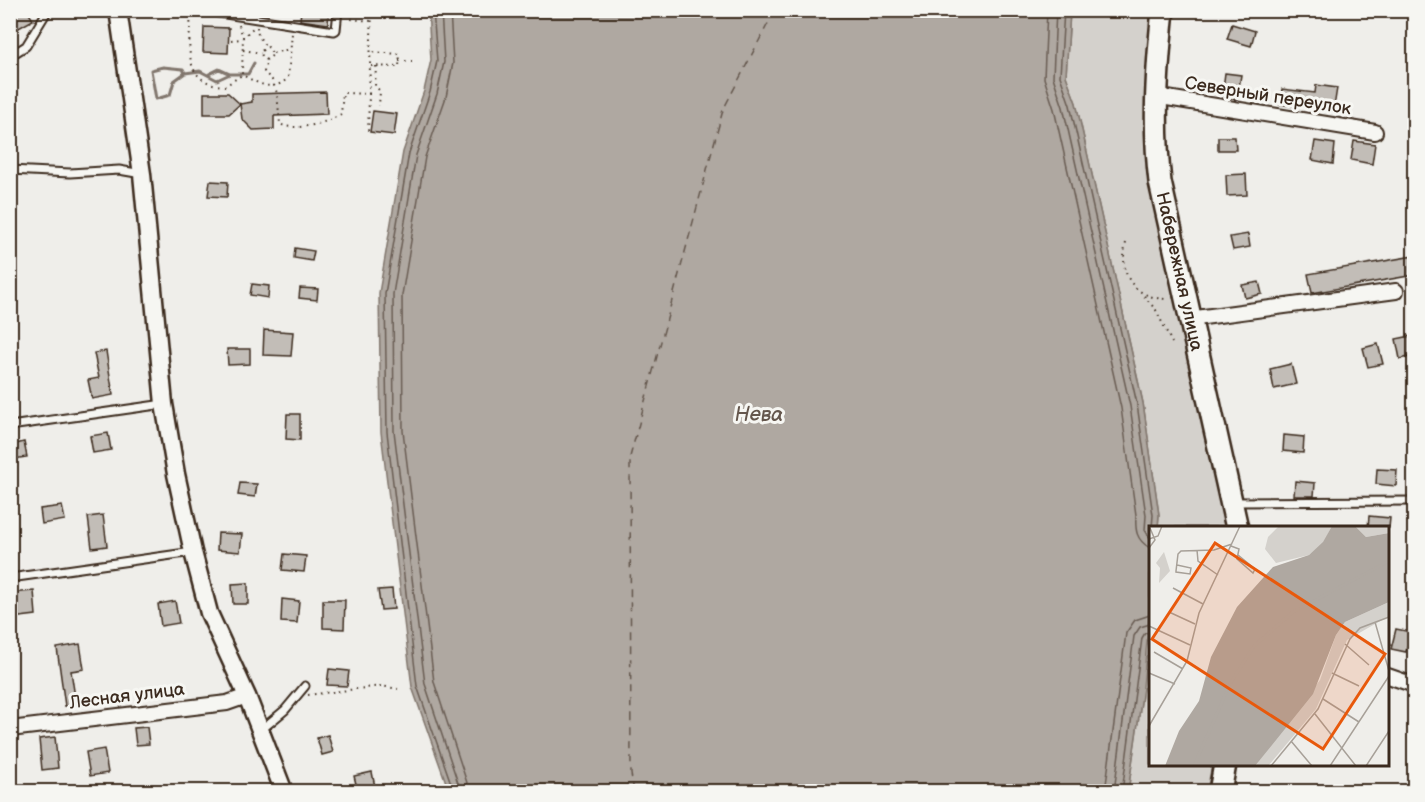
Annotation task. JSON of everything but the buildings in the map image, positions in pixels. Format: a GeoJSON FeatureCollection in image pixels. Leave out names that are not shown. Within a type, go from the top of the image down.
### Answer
{"type":"FeatureCollection","features":[{"type":"Feature","properties":{"kind":"main road","name":"Набережная улица"},"geometry":{"type":"LineString","coordinates":[[1163,10],[1155,96],[1155,143],[1160,182],[1237,526]]}},
{"type":"Feature","properties":{"kind":"main road"},"geometry":{"type":"LineString","coordinates":[[1220,792],[1225,766]]}},
{"type":"Feature","properties":{"kind":"street"},"geometry":{"type":"LineString","coordinates":[[118,10],[142,174],[164,404],[193,552],[209,613],[247,696],[284,792]]}},
{"type":"Feature","properties":{"kind":"street","name":"Северный переулок"},"geometry":{"type":"LineString","coordinates":[[1155,96],[1375,132]]}},
{"type":"Feature","properties":{"kind":"street"},"geometry":{"type":"LineString","coordinates":[[1189,319],[1396,291]]}},
{"type":"Feature","properties":{"kind":"street"},"geometry":{"type":"LineString","coordinates":[[1389,676],[1414,685]]}},
{"type":"Feature","properties":{"kind":"street","name":"Лесная улица"},"geometry":{"type":"LineString","coordinates":[[10,729],[226,703],[247,696]]}},
{"type":"Feature","properties":{"kind":"lane"},"geometry":{"type":"LineString","coordinates":[[10,56],[26,46],[48,10]]}},
{"type":"Feature","properties":{"kind":"lane"},"geometry":{"type":"LineString","coordinates":[[200,10],[257,24],[334,32],[338,10]]}},
{"type":"Feature","properties":{"kind":"lane"},"geometry":{"type":"LineString","coordinates":[[10,170],[70,173],[119,170],[142,174]]}},
{"type":"Feature","properties":{"kind":"lane"},"geometry":{"type":"LineString","coordinates":[[10,426],[164,404]]}},
{"type":"Feature","properties":{"kind":"lane"},"geometry":{"type":"LineString","coordinates":[[1231,502],[1414,501]]}},
{"type":"Feature","properties":{"kind":"lane"},"geometry":{"type":"LineString","coordinates":[[10,578],[193,552]]}},
{"type":"Feature","properties":{"kind":"lane"},"geometry":{"type":"LineString","coordinates":[[259,732],[305,686]]}},
{"type":"Feature","properties":{"kind":"path"},"geometry":{"type":"LineString","coordinates":[[191,10],[191,51],[195,76],[207,84],[225,86],[242,73]]}},
{"type":"Feature","properties":{"kind":"path"},"geometry":{"type":"LineString","coordinates":[[356,10],[350,19],[372,21]]}},
{"type":"Feature","properties":{"kind":"path"},"geometry":{"type":"LineString","coordinates":[[368,135],[372,10]]}},
{"type":"Feature","properties":{"kind":"path"},"geometry":{"type":"LineString","coordinates":[[229,16],[238,23],[243,38],[242,73]]}},
{"type":"Feature","properties":{"kind":"path"},"geometry":{"type":"LineString","coordinates":[[231,40],[243,38],[257,24],[266,47],[273,53],[290,49]]}},
{"type":"Feature","properties":{"kind":"path"},"geometry":{"type":"LineString","coordinates":[[242,73],[257,84],[274,85],[288,78],[292,26]]}},
{"type":"Feature","properties":{"kind":"path"},"geometry":{"type":"LineString","coordinates":[[261,53],[266,47]]}},
{"type":"Feature","properties":{"kind":"path"},"geometry":{"type":"LineString","coordinates":[[243,50],[261,53],[266,60]]}},
{"type":"Feature","properties":{"kind":"path"},"geometry":{"type":"LineString","coordinates":[[370,66],[399,67],[400,54],[371,52]]}},
{"type":"Feature","properties":{"kind":"path"},"geometry":{"type":"LineString","coordinates":[[273,53],[272,57],[266,60],[264,67],[266,76],[274,85],[278,120],[288,128],[333,119],[341,114],[343,93],[369,94]]}},
{"type":"Feature","properties":{"kind":"path"},"geometry":{"type":"LineString","coordinates":[[399,61],[412,61]]}},
{"type":"Feature","properties":{"kind":"path"},"geometry":{"type":"LineString","coordinates":[[376,66],[375,86],[380,91],[379,106]]}},
{"type":"Feature","properties":{"kind":"path"},"geometry":{"type":"LineString","coordinates":[[1126,243],[1122,258],[1125,272],[1156,310],[1172,343]]}},
{"type":"Feature","properties":{"kind":"path"},"geometry":{"type":"LineString","coordinates":[[1142,294],[1167,299]]}},
{"type":"Feature","properties":{"kind":"path"},"geometry":{"type":"LineString","coordinates":[[296,697],[381,686],[398,689]]}},
{"type":"Feature","properties":{"kind":"shaded area"},"geometry":{"type":"Polygon","coordinates":[[[1070,11],[1154,11],[1147,67],[1146,129],[1154,207],[1226,526],[1158,526],[1159,515],[1143,403],[1076,103],[1066,76],[1070,11]]]}},
{"type":"Feature","properties":{"kind":"shaded area"},"geometry":{"type":"Polygon","coordinates":[[[1149,619],[1149,766],[1212,766],[1207,791],[1128,792],[1143,688],[1149,619]]]}},
{"type":"Feature","properties":{"kind":"water","name":"Нева"},"geometry":{"type":"Polygon","coordinates":[[[428,10],[1070,11],[1066,76],[1076,103],[1143,403],[1159,515],[1158,526],[1149,526],[1149,619],[1143,688],[1128,791],[449,791],[412,687],[381,432],[379,293],[403,152],[424,91],[431,60],[428,10]]]}},
{"type":"Feature","properties":{"kind":"waterway"},"geometry":{"type":"LineString","coordinates":[[185,73],[183,69],[163,67],[151,70],[156,99],[170,95],[174,81],[185,73],[200,71],[217,80],[230,74],[248,74],[254,63]]}},
{"type":"Feature","properties":{"kind":"waterway"},"geometry":{"type":"LineString","coordinates":[[209,74],[219,69],[230,74]]}},
{"type":"Feature","properties":{"kind":"ferry route"},"geometry":{"type":"LineString","coordinates":[[634,792],[631,774],[630,457],[723,110],[775,10]]}}]}
